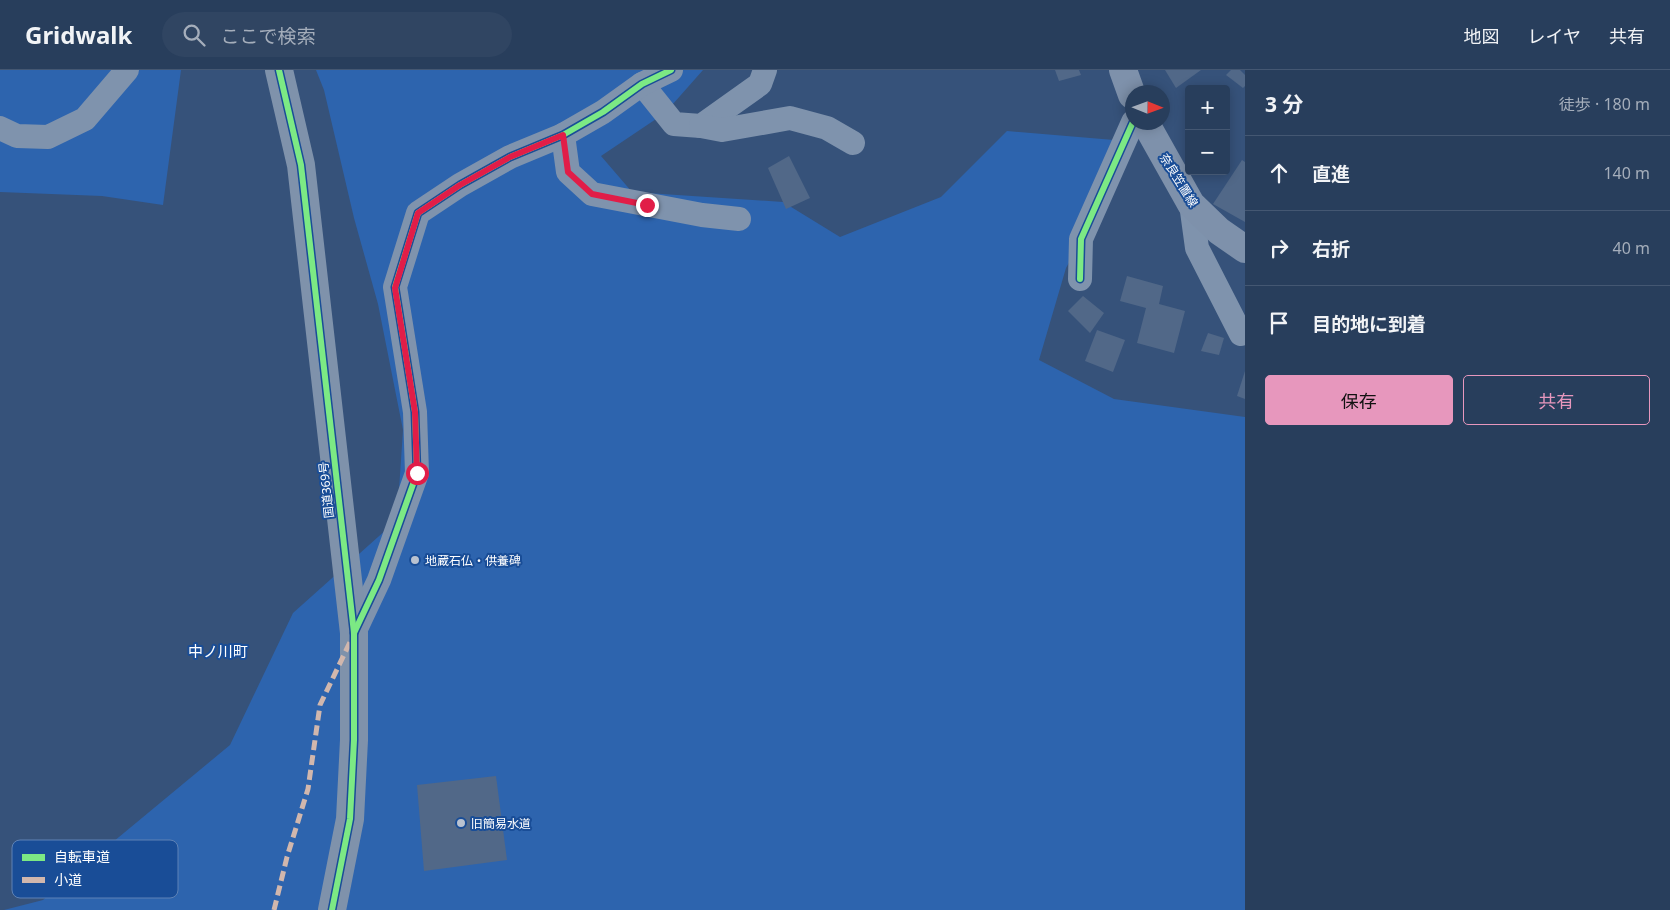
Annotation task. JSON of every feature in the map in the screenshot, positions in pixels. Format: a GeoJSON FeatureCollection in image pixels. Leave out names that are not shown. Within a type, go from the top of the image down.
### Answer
{"type":"FeatureCollection","features":[{"type":"Feature","properties":{"kind":"highway","name":"国道369号"},"geometry":{"type":"LineString","coordinates":[[279,70],[301,165],[354,633],[354,740],[350,818],[332,910]]}},
{"type":"Feature","properties":{"kind":"main road"},"geometry":{"type":"LineString","coordinates":[[1123,70],[1128,85]]}},
{"type":"Feature","properties":{"kind":"main road","name":"奈良笠置線"},"geometry":{"type":"LineString","coordinates":[[1149,130],[1191,204],[1219,231],[1245,248]]}},
{"type":"Feature","properties":{"kind":"street"},"geometry":{"type":"LineString","coordinates":[[0,128],[17,136],[48,136],[85,119],[127,70]]}},
{"type":"Feature","properties":{"kind":"street"},"geometry":{"type":"LineString","coordinates":[[354,633],[379,580],[417,473],[415,412],[395,288],[418,213],[460,185],[510,157],[563,135],[603,112],[647,77],[671,70]]}},
{"type":"Feature","properties":{"kind":"street"},"geometry":{"type":"LineString","coordinates":[[701,126],[760,84],[765,70]]}},
{"type":"Feature","properties":{"kind":"street"},"geometry":{"type":"LineString","coordinates":[[647,77],[674,124],[722,130],[790,118],[827,128],[852,143]]}},
{"type":"Feature","properties":{"kind":"street"},"geometry":{"type":"LineString","coordinates":[[1080,279],[1081,240],[1129,130]]}},
{"type":"Feature","properties":{"kind":"street"},"geometry":{"type":"LineString","coordinates":[[563,135],[568,172],[592,194],[702,215],[739,219]]}},
{"type":"Feature","properties":{"kind":"street"},"geometry":{"type":"LineString","coordinates":[[1191,204],[1197,248],[1241,334]]}},
{"type":"Feature","properties":{"kind":"shaded area"},"geometry":{"type":"Polygon","coordinates":[[[0,70],[181,70],[163,205],[102,196],[0,192],[0,70]]]}},
{"type":"Feature","properties":{"kind":"shaded area"},"geometry":{"type":"Polygon","coordinates":[[[316,70],[703,70],[665,113],[601,156],[632,192],[783,202],[840,237],[941,197],[1007,131],[1114,140],[1111,186],[1066,268],[1039,360],[1114,399],[1245,417],[1245,910],[4,910],[45,898],[178,898],[178,840],[115,840],[230,745],[293,613],[397,520],[403,430],[378,304],[354,218],[324,90],[316,70]]]}},
{"type":"Feature","properties":{"kind":"building"},"geometry":{"type":"Polygon","coordinates":[[[1055,70],[1079,70],[1081,75],[1059,81],[1055,70]]]}},
{"type":"Feature","properties":{"kind":"building"},"geometry":{"type":"Polygon","coordinates":[[[1165,70],[1201,70],[1176,88],[1165,70]]]}},
{"type":"Feature","properties":{"kind":"building"},"geometry":{"type":"Polygon","coordinates":[[[1231,70],[1240,70],[1245,75],[1245,86],[1243,88],[1226,75],[1231,70]]]}},
{"type":"Feature","properties":{"kind":"building"},"geometry":{"type":"Polygon","coordinates":[[[789,156],[810,198],[786,209],[768,168],[789,156]]]}},
{"type":"Feature","properties":{"kind":"building"},"geometry":{"type":"Polygon","coordinates":[[[1242,160],[1245,162],[1245,222],[1213,204],[1242,160]]]}},
{"type":"Feature","properties":{"kind":"building"},"geometry":{"type":"Polygon","coordinates":[[[1127,276],[1163,286],[1159,304],[1185,311],[1174,353],[1137,343],[1146,308],[1120,301],[1127,276]]]}},
{"type":"Feature","properties":{"kind":"building"},"geometry":{"type":"Polygon","coordinates":[[[1083,296],[1104,313],[1090,333],[1068,311],[1083,296]]]}},
{"type":"Feature","properties":{"kind":"building"},"geometry":{"type":"Polygon","coordinates":[[[1097,330],[1125,340],[1113,372],[1085,361],[1097,330]]]}},
{"type":"Feature","properties":{"kind":"building"},"geometry":{"type":"Polygon","coordinates":[[[1208,333],[1224,338],[1219,355],[1201,351],[1208,333]]]}},
{"type":"Feature","properties":{"kind":"building"},"geometry":{"type":"Polygon","coordinates":[[[1245,371],[1245,399],[1237,396],[1245,371]]]}},
{"type":"Feature","properties":{"kind":"building","name":"旧簡易水道"},"geometry":{"type":"Polygon","coordinates":[[[496,776],[507,860],[424,871],[417,785],[496,776]]]}},
{"type":"Feature","properties":{"kind":"marked path"},"geometry":{"type":"LineString","coordinates":[[274,910],[287,857],[308,789],[320,705],[352,638]]}},
{"type":"Feature","properties":{"kind":"cycle path"},"geometry":{"type":"LineString","coordinates":[[279,70],[301,165],[354,633],[354,740],[350,819],[332,910]]}},
{"type":"Feature","properties":{"kind":"cycle path"},"geometry":{"type":"LineString","coordinates":[[354,633],[379,580],[417,473],[415,412],[395,287],[418,213],[460,185],[510,157],[563,135],[603,112],[642,84],[671,70]]}},
{"type":"Feature","properties":{"kind":"cycle path"},"geometry":{"type":"LineString","coordinates":[[1080,279],[1081,239],[1129,130]]}},
{"type":"Feature","properties":{"kind":"place","name":"地蔵石仏・供養碑"},"geometry":{"type":"Point","coordinates":[415,560]}},
{"type":"Feature","properties":{"kind":"place","name":"旧簡易水道"},"geometry":{"type":"Point","coordinates":[461,823]}},
{"type":"Feature","properties":{"kind":"district","name":"中ノ川町"},"geometry":{"type":"Point","coordinates":[218,651]}},
{"type":"Feature","properties":{"kind":"route"},"geometry":{"type":"LineString","coordinates":[[417,473],[415,412],[395,288],[418,213],[460,185],[510,157],[563,135],[568,172],[592,194],[647,205]]}}]}
